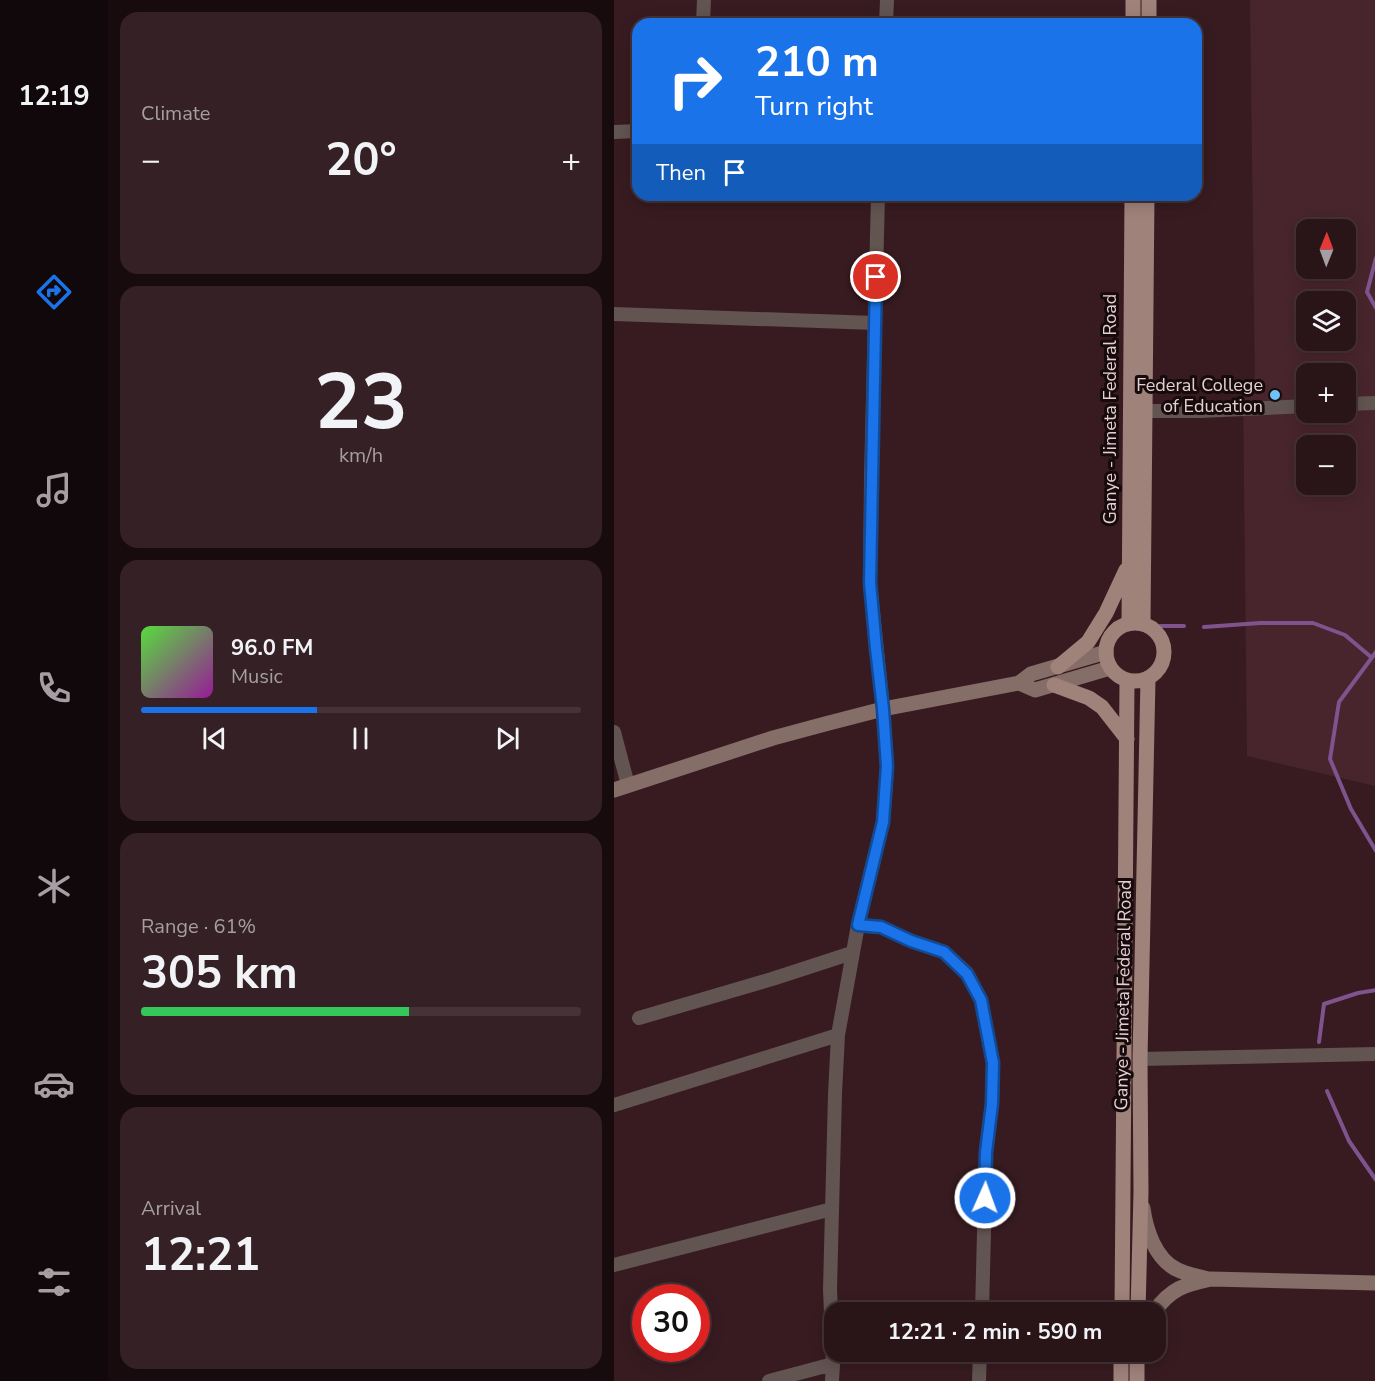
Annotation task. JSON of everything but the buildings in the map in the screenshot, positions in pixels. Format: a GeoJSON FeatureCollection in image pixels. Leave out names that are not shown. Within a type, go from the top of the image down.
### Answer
{"type":"FeatureCollection","features":[{"type":"Feature","properties":{"kind":"main road"},"geometry":{"type":"LineString","coordinates":[[1133,0],[1133,18]]}},
{"type":"Feature","properties":{"kind":"main road"},"geometry":{"type":"LineString","coordinates":[[1149,0],[1149,18]]}},
{"type":"Feature","properties":{"kind":"main road","name":"Ganye - Jimeta Federal Road"},"geometry":{"type":"LineString","coordinates":[[1132,201],[1128,564],[1136,624]]}},
{"type":"Feature","properties":{"kind":"main road","name":"Ganye - Jimeta Federal Road"},"geometry":{"type":"LineString","coordinates":[[1136,624],[1146,411],[1147,201]]}},
{"type":"Feature","properties":{"kind":"main road"},"geometry":{"type":"LineString","coordinates":[[1058,667],[1088,642],[1106,613],[1128,564]]}},
{"type":"Feature","properties":{"kind":"main road"},"geometry":{"type":"LineString","coordinates":[[1136,624],[1155,631],[1160,636],[1164,650],[1162,664],[1148,679],[1127,681],[1110,668],[1106,652],[1108,641],[1116,630],[1136,624]]}},
{"type":"Feature","properties":{"kind":"main road"},"geometry":{"type":"LineString","coordinates":[[621,787],[773,738],[883,709],[1019,683],[1031,674],[1106,652]]}},
{"type":"Feature","properties":{"kind":"main road"},"geometry":{"type":"LineString","coordinates":[[1019,683],[1035,690],[1110,668]]}},
{"type":"Feature","properties":{"kind":"main road","name":"Ganye - Jimeta Federal Road"},"geometry":{"type":"LineString","coordinates":[[1138,1302],[1141,1192],[1140,1059],[1148,679]]}},
{"type":"Feature","properties":{"kind":"main road","name":"Ganye - Jimeta Federal Road"},"geometry":{"type":"LineString","coordinates":[[1122,1302],[1127,681]]}},
{"type":"Feature","properties":{"kind":"main road"},"geometry":{"type":"LineString","coordinates":[[1054,685],[1089,698],[1102,707],[1127,739]]}},
{"type":"Feature","properties":{"kind":"main road"},"geometry":{"type":"LineString","coordinates":[[1141,1192],[1144,1212],[1155,1248],[1177,1270],[1211,1279],[1376,1283]]}},
{"type":"Feature","properties":{"kind":"main road"},"geometry":{"type":"LineString","coordinates":[[1162,1302],[1176,1289],[1211,1279]]}},
{"type":"Feature","properties":{"kind":"main road"},"geometry":{"type":"LineString","coordinates":[[1121,1362],[1121,1381]]}},
{"type":"Feature","properties":{"kind":"main road"},"geometry":{"type":"LineString","coordinates":[[1137,1381],[1138,1362]]}},
{"type":"Feature","properties":{"kind":"street"},"geometry":{"type":"LineString","coordinates":[[703,18],[704,0]]}},
{"type":"Feature","properties":{"kind":"street"},"geometry":{"type":"LineString","coordinates":[[886,18],[887,0]]}},
{"type":"Feature","properties":{"kind":"street"},"geometry":{"type":"LineString","coordinates":[[614,132],[632,131]]}},
{"type":"Feature","properties":{"kind":"street"},"geometry":{"type":"LineString","coordinates":[[832,1381],[830,1289],[838,1035],[852,953],[883,822],[887,766],[870,583],[878,201]]}},
{"type":"Feature","properties":{"kind":"street"},"geometry":{"type":"LineString","coordinates":[[614,314],[875,323]]}},
{"type":"Feature","properties":{"kind":"street"},"geometry":{"type":"LineString","coordinates":[[1356,404],[1376,403]]}},
{"type":"Feature","properties":{"kind":"street"},"geometry":{"type":"LineString","coordinates":[[1130,411],[1200,411],[1296,407]]}},
{"type":"Feature","properties":{"kind":"street"},"geometry":{"type":"LineString","coordinates":[[614,732],[621,787]]}},
{"type":"Feature","properties":{"kind":"street"},"geometry":{"type":"LineString","coordinates":[[858,925],[881,927],[911,941],[944,952],[967,974],[981,1000],[993,1063],[992,1104],[986,1152],[982,1302]]}},
{"type":"Feature","properties":{"kind":"street"},"geometry":{"type":"LineString","coordinates":[[639,1018],[772,980],[852,953]]}},
{"type":"Feature","properties":{"kind":"street"},"geometry":{"type":"LineString","coordinates":[[614,1105],[838,1035]]}},
{"type":"Feature","properties":{"kind":"street"},"geometry":{"type":"LineString","coordinates":[[1140,1059],[1376,1054]]}},
{"type":"Feature","properties":{"kind":"street"},"geometry":{"type":"LineString","coordinates":[[614,1265],[832,1209]]}},
{"type":"Feature","properties":{"kind":"street"},"geometry":{"type":"LineString","coordinates":[[979,1381],[980,1362]]}},
{"type":"Feature","properties":{"kind":"street"},"geometry":{"type":"LineString","coordinates":[[769,1381],[833,1364]]}},
{"type":"Feature","properties":{"kind":"shaded area","name":"Federal College of Education"},"geometry":{"type":"Polygon","coordinates":[[[1250,0],[1375,0],[1375,786],[1247,756],[1243,387],[1255,386],[1250,0]]]}},
{"type":"Feature","properties":{"kind":"waterway"},"geometry":{"type":"LineString","coordinates":[[1376,258],[1367,292],[1376,308]]}},
{"type":"Feature","properties":{"kind":"waterway"},"geometry":{"type":"LineString","coordinates":[[1204,627],[1260,623],[1313,623],[1345,635],[1371,657]]}},
{"type":"Feature","properties":{"kind":"waterway"},"geometry":{"type":"LineString","coordinates":[[1160,626],[1184,626]]}},
{"type":"Feature","properties":{"kind":"waterway"},"geometry":{"type":"LineString","coordinates":[[1376,652],[1339,702],[1330,759],[1351,809],[1376,851]]}},
{"type":"Feature","properties":{"kind":"waterway"},"geometry":{"type":"LineString","coordinates":[[1319,1042],[1324,1004],[1376,990]]}},
{"type":"Feature","properties":{"kind":"waterway"},"geometry":{"type":"LineString","coordinates":[[1327,1091],[1349,1141],[1376,1180]]}},
{"type":"Feature","properties":{"kind":"place","name":"Federal College of Education"},"geometry":{"type":"Point","coordinates":[1275,395]}},
{"type":"Feature","properties":{"kind":"route"},"geometry":{"type":"LineString","coordinates":[[876,277],[870,583],[887,766],[883,822],[858,925],[881,927],[911,941],[944,952],[967,974],[981,1000],[993,1063],[985,1198]]}}]}
